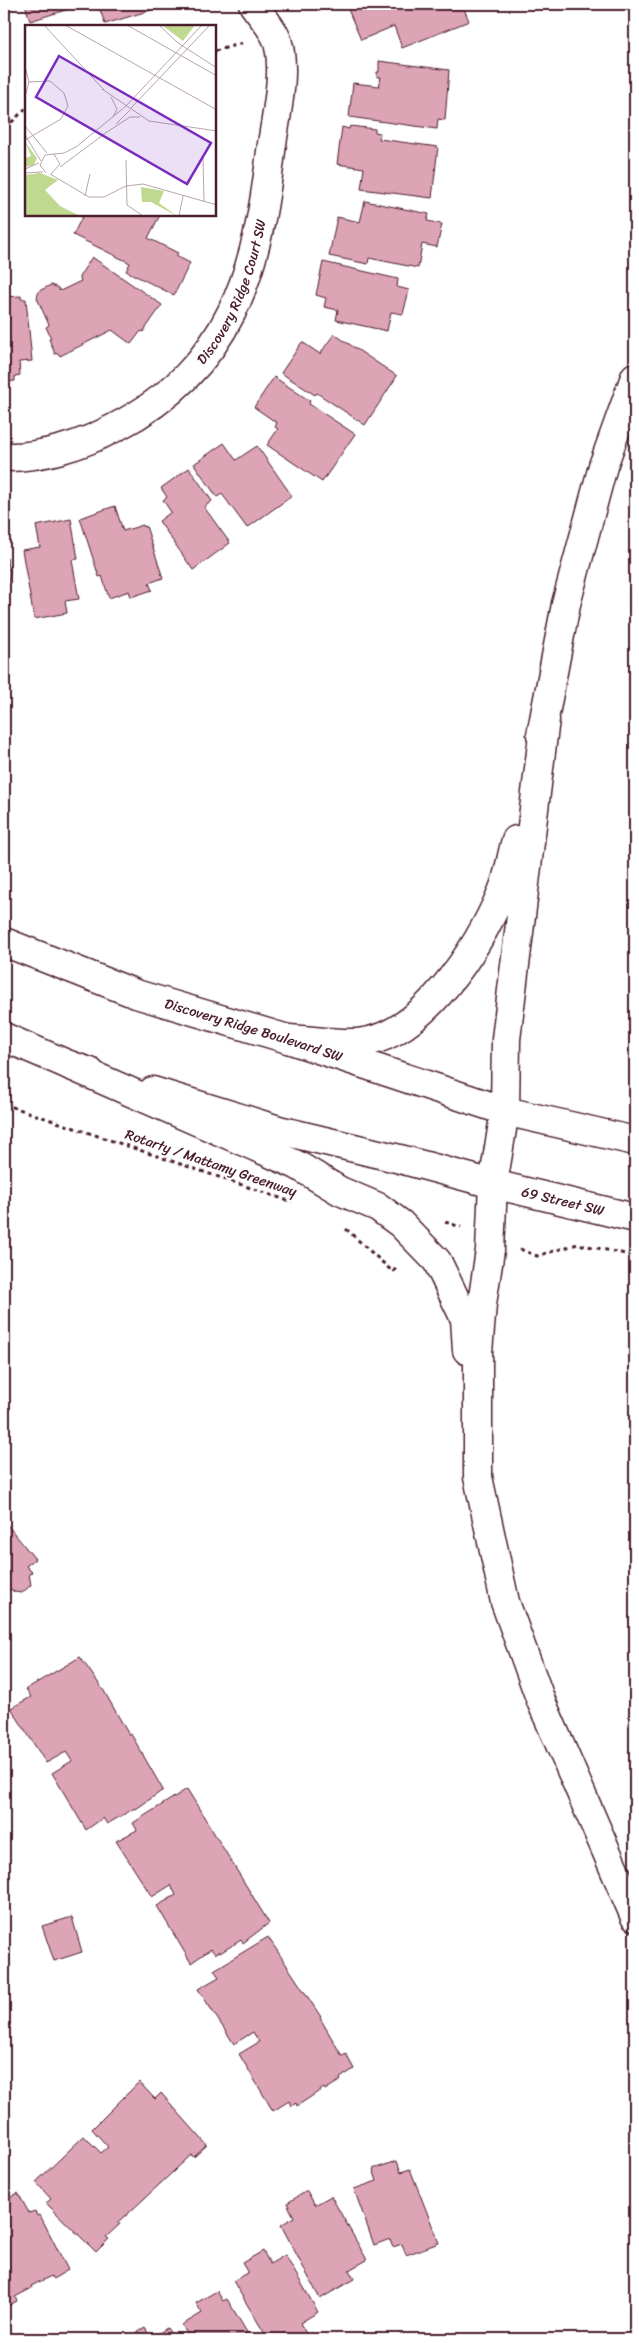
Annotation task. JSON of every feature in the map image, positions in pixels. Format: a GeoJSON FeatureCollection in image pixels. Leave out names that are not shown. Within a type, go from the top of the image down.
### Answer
{"type":"FeatureCollection","features":[{"type":"Feature","properties":{"kind":"main road","name":"Discovery Ridge Court SW"},"geometry":{"type":"LineString","coordinates":[[4,457],[38,454],[91,439],[132,419],[175,388],[198,365],[225,326],[249,272],[265,206],[280,81],[279,47],[275,35],[253,4]]}},
{"type":"Feature","properties":{"kind":"main road"},"geometry":{"type":"LineString","coordinates":[[288,1039],[358,1043],[385,1034],[409,1021],[432,1002],[454,977],[471,951],[503,890],[545,719],[571,586],[603,466],[635,377]]}},
{"type":"Feature","properties":{"kind":"main road"},"geometry":{"type":"LineString","coordinates":[[478,1477],[478,1352],[490,1250],[493,1184],[505,1111],[506,1039],[545,719]]}},
{"type":"Feature","properties":{"kind":"main road","name":"Discovery Ridge Boulevard SW"},"geometry":{"type":"LineString","coordinates":[[4,942],[136,994],[288,1039],[505,1111]]}},
{"type":"Feature","properties":{"kind":"main road"},"geometry":{"type":"LineString","coordinates":[[4,1037],[297,1165],[340,1191],[378,1207],[420,1241],[438,1260],[465,1319],[478,1477],[505,1602],[541,1701],[635,1918]]}},
{"type":"Feature","properties":{"kind":"main road"},"geometry":{"type":"LineString","coordinates":[[69,1065],[279,1130],[493,1184]]}},
{"type":"Feature","properties":{"kind":"main road"},"geometry":{"type":"LineString","coordinates":[[505,1111],[635,1141]]}},
{"type":"Feature","properties":{"kind":"main road","name":"69 Street SW"},"geometry":{"type":"LineString","coordinates":[[493,1184],[635,1218]]}},
{"type":"Feature","properties":{"kind":"path"},"geometry":{"type":"LineString","coordinates":[[4,126],[13,121],[25,109]]}},
{"type":"Feature","properties":{"kind":"path","name":"Rotarty / Mattamy Greenway"},"geometry":{"type":"LineString","coordinates":[[4,1104],[302,1205]]}},
{"type":"Feature","properties":{"kind":"path"},"geometry":{"type":"LineString","coordinates":[[344,1228],[393,1272]]}},
{"type":"Feature","properties":{"kind":"path"},"geometry":{"type":"LineString","coordinates":[[537,1256],[578,1244],[635,1256]]}},
{"type":"Feature","properties":{"kind":"building"},"geometry":{"type":"Polygon","coordinates":[[[25,4],[82,4],[82,5],[30,21],[25,4]]]}},
{"type":"Feature","properties":{"kind":"building"},"geometry":{"type":"Polygon","coordinates":[[[98,4],[149,4],[151,10],[105,24],[98,4]]]}},
{"type":"Feature","properties":{"kind":"building"},"geometry":{"type":"Polygon","coordinates":[[[349,4],[462,4],[469,21],[402,48],[394,26],[361,40],[347,7],[349,4]]]}},
{"type":"Feature","properties":{"kind":"building"},"geometry":{"type":"Polygon","coordinates":[[[379,61],[449,70],[445,120],[438,119],[437,129],[349,117],[353,83],[379,86],[381,77],[377,77],[377,72],[379,72],[379,61]]]}},
{"type":"Feature","properties":{"kind":"building"},"geometry":{"type":"Polygon","coordinates":[[[350,126],[375,129],[375,132],[380,133],[379,139],[438,147],[432,198],[361,189],[364,168],[337,164],[342,127],[349,129],[350,126]]]}},
{"type":"Feature","properties":{"kind":"building"},"geometry":{"type":"Polygon","coordinates":[[[365,201],[429,214],[427,221],[442,224],[437,247],[422,244],[418,268],[369,258],[368,264],[329,256],[337,217],[360,222],[365,201]]]}},
{"type":"Feature","properties":{"kind":"building"},"geometry":{"type":"Polygon","coordinates":[[[82,216],[159,216],[148,238],[178,253],[176,256],[190,263],[174,295],[126,271],[130,263],[73,235],[82,216]]]}},
{"type":"Feature","properties":{"kind":"building"},"geometry":{"type":"Polygon","coordinates":[[[92,257],[162,305],[143,332],[141,331],[131,344],[112,330],[60,356],[58,353],[55,354],[49,339],[51,338],[46,327],[49,325],[37,298],[39,291],[51,285],[60,291],[81,281],[79,277],[92,257]]]}},
{"type":"Feature","properties":{"kind":"building"},"geometry":{"type":"Polygon","coordinates":[[[323,262],[398,279],[397,287],[409,290],[403,314],[391,312],[387,331],[336,320],[338,310],[324,307],[326,298],[316,295],[323,262]]]}},
{"type":"Feature","properties":{"kind":"building"},"geometry":{"type":"Polygon","coordinates":[[[21,296],[21,299],[26,299],[32,361],[19,362],[20,375],[15,376],[15,381],[7,382],[7,389],[4,389],[4,297],[21,296]]]}},
{"type":"Feature","properties":{"kind":"building"},"geometry":{"type":"Polygon","coordinates":[[[334,334],[397,376],[365,425],[317,393],[315,395],[281,373],[302,342],[320,354],[334,334]]]}},
{"type":"Feature","properties":{"kind":"building"},"geometry":{"type":"Polygon","coordinates":[[[274,377],[310,401],[309,404],[355,434],[322,482],[267,445],[278,429],[275,427],[277,423],[254,407],[274,377]]]}},
{"type":"Feature","properties":{"kind":"building"},"geometry":{"type":"Polygon","coordinates":[[[224,443],[236,460],[257,446],[292,496],[247,528],[222,494],[217,497],[194,464],[224,443]]]}},
{"type":"Feature","properties":{"kind":"building"},"geometry":{"type":"Polygon","coordinates":[[[189,468],[212,501],[204,507],[230,543],[193,570],[159,521],[171,512],[163,500],[167,497],[161,488],[189,468]]]}},
{"type":"Feature","properties":{"kind":"building"},"geometry":{"type":"Polygon","coordinates":[[[115,506],[123,531],[143,525],[144,527],[146,526],[163,578],[149,583],[152,590],[131,597],[129,591],[109,598],[102,576],[99,577],[80,518],[115,506]]]}},
{"type":"Feature","properties":{"kind":"building"},"geometry":{"type":"Polygon","coordinates":[[[71,519],[78,559],[72,560],[79,599],[65,601],[67,613],[34,619],[22,550],[40,547],[36,526],[71,519]]]}},
{"type":"Feature","properties":{"kind":"building"},"geometry":{"type":"Polygon","coordinates":[[[7,558],[8,569],[10,569],[4,616],[4,559],[7,560],[7,558]]]}},
{"type":"Feature","properties":{"kind":"building"},"geometry":{"type":"Polygon","coordinates":[[[4,1515],[8,1519],[5,1522],[35,1559],[26,1566],[32,1572],[29,1574],[31,1585],[22,1593],[14,1592],[11,1589],[4,1595],[4,1515]]]}},
{"type":"Feature","properties":{"kind":"building"},"geometry":{"type":"Polygon","coordinates":[[[80,1657],[104,1691],[129,1735],[131,1734],[163,1790],[136,1809],[107,1824],[103,1818],[86,1830],[52,1773],[72,1761],[66,1752],[46,1763],[11,1708],[31,1697],[26,1689],[80,1657]]]}},
{"type":"Feature","properties":{"kind":"building"},"geometry":{"type":"Polygon","coordinates":[[[187,1789],[269,1923],[243,1943],[241,1940],[215,1954],[211,1949],[191,1963],[157,1906],[176,1895],[171,1885],[152,1897],[116,1841],[137,1830],[133,1823],[187,1789]]]}},
{"type":"Feature","properties":{"kind":"building"},"geometry":{"type":"Polygon","coordinates":[[[72,1917],[82,1952],[54,1961],[42,1926],[72,1917]]]}},
{"type":"Feature","properties":{"kind":"building"},"geometry":{"type":"Polygon","coordinates":[[[268,1937],[321,2017],[342,2056],[346,2054],[354,2069],[340,2078],[341,2080],[325,2090],[324,2088],[297,2106],[296,2103],[291,2106],[289,2101],[273,2111],[239,2054],[259,2042],[253,2032],[234,2044],[198,1989],[219,1977],[214,1970],[268,1937]]]}},
{"type":"Feature","properties":{"kind":"building"},"geometry":{"type":"Polygon","coordinates":[[[139,2082],[155,2099],[161,2093],[207,2145],[194,2157],[191,2155],[119,2222],[120,2224],[106,2237],[109,2239],[96,2252],[46,2203],[51,2199],[36,2182],[84,2136],[101,2153],[108,2147],[92,2129],[139,2082]]]}},
{"type":"Feature","properties":{"kind":"building"},"geometry":{"type":"Polygon","coordinates":[[[397,2161],[401,2172],[410,2169],[439,2243],[406,2255],[402,2244],[393,2247],[390,2239],[374,2245],[354,2189],[377,2181],[373,2169],[397,2161]]]}},
{"type":"Feature","properties":{"kind":"building"},"geometry":{"type":"Polygon","coordinates":[[[307,2191],[315,2205],[331,2196],[367,2260],[349,2270],[354,2279],[320,2299],[281,2225],[294,2217],[287,2203],[307,2191]]]}},
{"type":"Feature","properties":{"kind":"building"},"geometry":{"type":"Polygon","coordinates":[[[18,2193],[29,2213],[35,2211],[37,2216],[40,2215],[68,2270],[53,2279],[51,2276],[31,2286],[32,2288],[15,2297],[17,2301],[4,2308],[4,2201],[18,2193]]]}},
{"type":"Feature","properties":{"kind":"building"},"geometry":{"type":"Polygon","coordinates":[[[263,2251],[270,2264],[285,2255],[318,2312],[300,2323],[308,2337],[305,2339],[268,2339],[233,2281],[248,2273],[242,2263],[263,2251]]]}},
{"type":"Feature","properties":{"kind":"building"},"geometry":{"type":"Polygon","coordinates":[[[217,2291],[223,2301],[227,2299],[251,2339],[190,2339],[182,2325],[202,2313],[196,2303],[217,2291]]]}},
{"type":"Feature","properties":{"kind":"building"},"geometry":{"type":"Polygon","coordinates":[[[145,2328],[151,2338],[167,2328],[174,2339],[126,2339],[145,2328]]]}}]}
